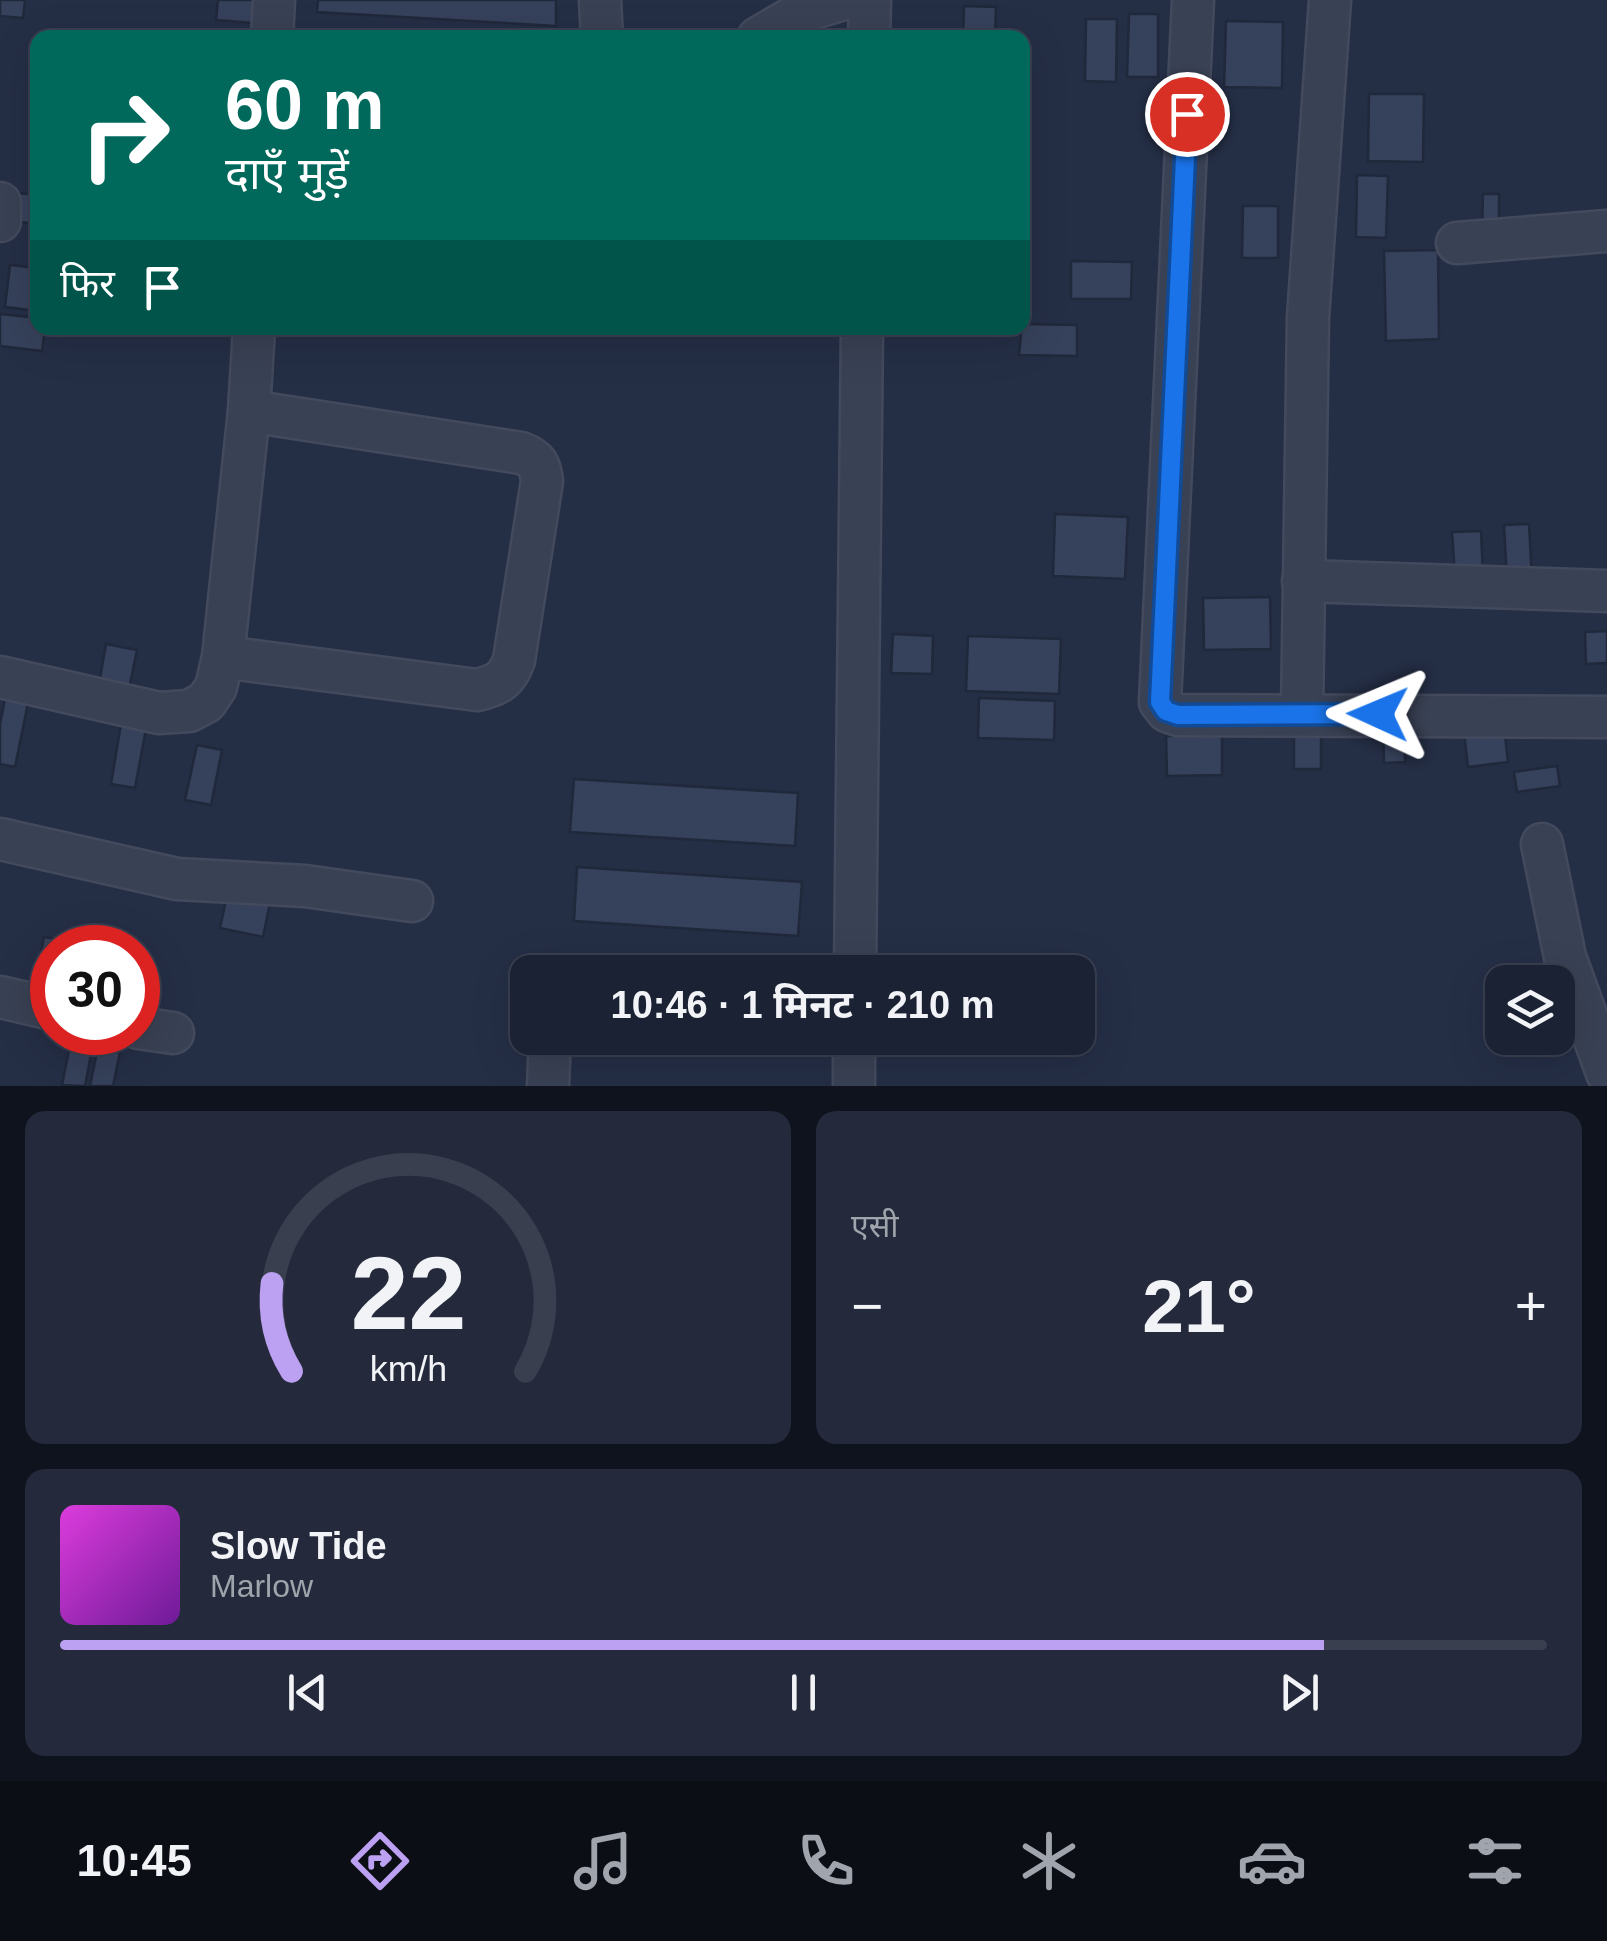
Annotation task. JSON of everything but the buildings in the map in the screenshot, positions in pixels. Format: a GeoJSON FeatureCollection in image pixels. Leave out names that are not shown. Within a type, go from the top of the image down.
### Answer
{"type":"FeatureCollection","features":[{"type":"Feature","properties":{"kind":"street"},"geometry":{"type":"LineString","coordinates":[[272,30],[274,0]]}},
{"type":"Feature","properties":{"kind":"street"},"geometry":{"type":"LineString","coordinates":[[600,0],[602,30]]}},
{"type":"Feature","properties":{"kind":"street"},"geometry":{"type":"LineString","coordinates":[[771,30],[804,10],[840,0]]}},
{"type":"Feature","properties":{"kind":"street"},"geometry":{"type":"LineString","coordinates":[[869,30],[870,0]]}},
{"type":"Feature","properties":{"kind":"street"},"geometry":{"type":"LineString","coordinates":[[1192,0],[1160,702],[1166,711],[1178,715],[1607,717]]}},
{"type":"Feature","properties":{"kind":"street"},"geometry":{"type":"LineString","coordinates":[[1302,713],[1308,318],[1330,0]]}},
{"type":"Feature","properties":{"kind":"street"},"geometry":{"type":"LineString","coordinates":[[0,202],[0,221]]}},
{"type":"Feature","properties":{"kind":"street"},"geometry":{"type":"LineString","coordinates":[[1457,243],[1607,231]]}},
{"type":"Feature","properties":{"kind":"street"},"geometry":{"type":"LineString","coordinates":[[0,677],[159,713],[189,711],[206,702],[216,687],[223,657],[254,335]]}},
{"type":"Feature","properties":{"kind":"street"},"geometry":{"type":"LineString","coordinates":[[855,955],[862,335]]}},
{"type":"Feature","properties":{"kind":"street"},"geometry":{"type":"LineString","coordinates":[[223,657],[477,690],[497,685],[509,674],[514,660],[542,481],[540,466],[533,457],[521,454],[249,411]]}},
{"type":"Feature","properties":{"kind":"street"},"geometry":{"type":"LineString","coordinates":[[1304,581],[1607,591]]}},
{"type":"Feature","properties":{"kind":"street"},"geometry":{"type":"LineString","coordinates":[[0,839],[177,880],[305,886],[412,901]]}},
{"type":"Feature","properties":{"kind":"street"},"geometry":{"type":"LineString","coordinates":[[1542,844],[1565,957],[1607,1073]]}},
{"type":"Feature","properties":{"kind":"street"},"geometry":{"type":"LineString","coordinates":[[0,997],[30,1004]]}},
{"type":"Feature","properties":{"kind":"street"},"geometry":{"type":"LineString","coordinates":[[548,1086],[549,1055]]}},
{"type":"Feature","properties":{"kind":"street"},"geometry":{"type":"LineString","coordinates":[[854,1055],[854,1086]]}},
{"type":"Feature","properties":{"kind":"route"},"geometry":{"type":"LineString","coordinates":[[1187,114],[1160,702],[1166,711],[1178,715],[1378,714]]}}]}
